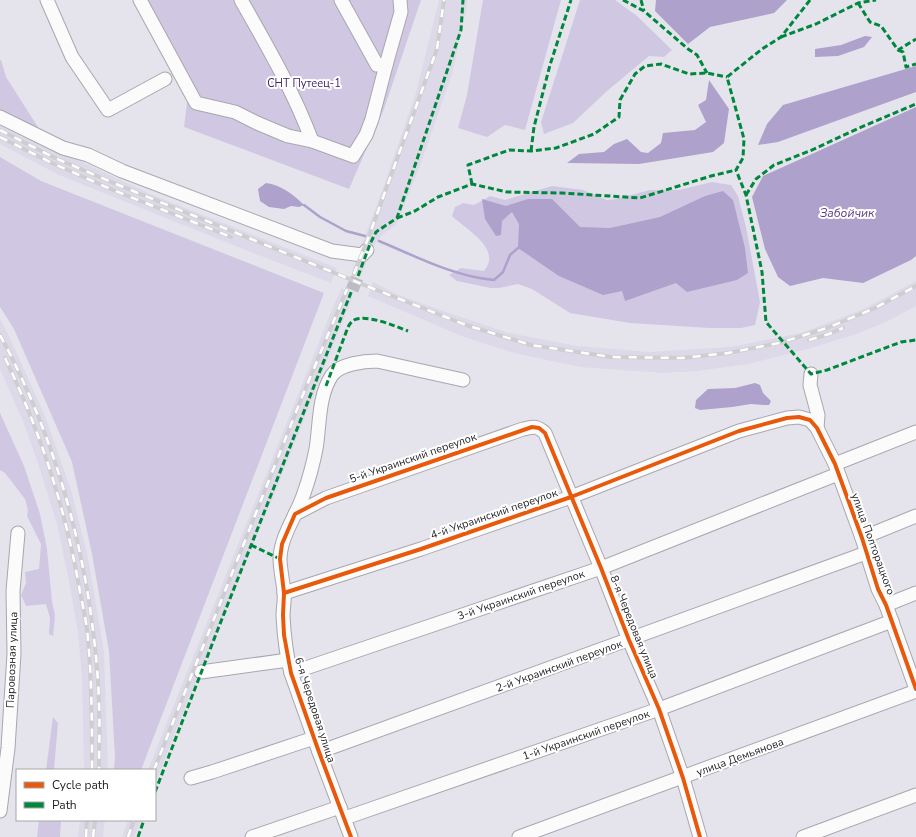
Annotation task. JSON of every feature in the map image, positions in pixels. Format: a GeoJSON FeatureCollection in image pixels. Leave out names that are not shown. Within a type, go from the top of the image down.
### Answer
{"type":"FeatureCollection","features":[{"type":"Feature","properties":{"kind":"street"},"geometry":{"type":"LineString","coordinates":[[47,0],[72,57],[108,110],[165,79]]}},
{"type":"Feature","properties":{"kind":"street"},"geometry":{"type":"LineString","coordinates":[[140,0],[196,103],[235,112],[288,136],[312,141],[353,156],[366,135],[372,119],[382,68],[400,12],[400,0]]}},
{"type":"Feature","properties":{"kind":"street"},"geometry":{"type":"LineString","coordinates":[[240,0],[272,54],[303,115],[312,141]]}},
{"type":"Feature","properties":{"kind":"street"},"geometry":{"type":"LineString","coordinates":[[341,0],[382,68]]}},
{"type":"Feature","properties":{"kind":"street"},"geometry":{"type":"LineString","coordinates":[[0,117],[63,148],[88,155],[122,172],[332,251],[362,255],[367,250]]}},
{"type":"Feature","properties":{"kind":"street","name":"6-я Чередовая улица"},"geometry":{"type":"LineString","coordinates":[[352,837],[319,752],[291,673],[283,615],[284,593],[280,559],[282,544],[301,504],[316,448],[326,386],[337,370],[363,362],[377,361],[463,380]]}},
{"type":"Feature","properties":{"kind":"street"},"geometry":{"type":"LineString","coordinates":[[811,374],[810,385],[818,415],[817,428]]}},
{"type":"Feature","properties":{"kind":"street","name":"улица Полторацкого"},"geometry":{"type":"LineString","coordinates":[[799,416],[810,420],[817,428],[836,469],[862,538],[878,589],[892,621],[910,653],[916,690]]}},
{"type":"Feature","properties":{"kind":"street","name":"4-й Украинский переулок"},"geometry":{"type":"LineString","coordinates":[[284,593],[421,549],[571,497],[739,431],[799,416]]}},
{"type":"Feature","properties":{"kind":"street","name":"5-й Украинский переулок"},"geometry":{"type":"LineString","coordinates":[[295,514],[326,498],[532,427],[539,428]]}},
{"type":"Feature","properties":{"kind":"street","name":"8-я Чередовая улица"},"geometry":{"type":"LineString","coordinates":[[539,428],[544,433],[659,709],[683,778],[700,837]]}},
{"type":"Feature","properties":{"kind":"street","name":"3-й Украинский переулок"},"geometry":{"type":"LineString","coordinates":[[291,673],[601,568],[836,469],[916,432]]}},
{"type":"Feature","properties":{"kind":"street"},"geometry":{"type":"LineString","coordinates":[[311,470],[313,482],[318,492],[326,498]]}},
{"type":"Feature","properties":{"kind":"street"},"geometry":{"type":"LineString","coordinates":[[862,538],[916,516]]}},
{"type":"Feature","properties":{"kind":"street","name":"Паровозная улица"},"geometry":{"type":"LineString","coordinates":[[0,811],[8,748],[13,669],[13,591],[18,533]]}},
{"type":"Feature","properties":{"kind":"street","name":"2-й Украинский переулок"},"geometry":{"type":"LineString","coordinates":[[319,752],[866,553]]}},
{"type":"Feature","properties":{"kind":"street"},"geometry":{"type":"LineString","coordinates":[[886,605],[916,593]]}},
{"type":"Feature","properties":{"kind":"street","name":"1-й Украинский переулок"},"geometry":{"type":"LineString","coordinates":[[252,837],[342,813],[659,709],[892,621]]}},
{"type":"Feature","properties":{"kind":"street"},"geometry":{"type":"LineString","coordinates":[[201,672],[288,660]]}},
{"type":"Feature","properties":{"kind":"street","name":"улица Демьянова"},"geometry":{"type":"LineString","coordinates":[[519,837],[683,778],[916,690]]}},
{"type":"Feature","properties":{"kind":"street"},"geometry":{"type":"LineString","coordinates":[[191,778],[314,738]]}},
{"type":"Feature","properties":{"kind":"street"},"geometry":{"type":"LineString","coordinates":[[803,837],[916,795]]}},
{"type":"Feature","properties":{"kind":"shaded area"},"geometry":{"type":"Polygon","coordinates":[[[439,0],[467,0],[452,74],[421,163],[396,225],[382,235],[372,248],[361,276],[352,271],[416,93],[439,0]]]}},
{"type":"Feature","properties":{"kind":"shaded area"},"geometry":{"type":"Polygon","coordinates":[[[0,124],[155,196],[337,268],[331,283],[59,175],[0,144],[0,124]]]}},
{"type":"Feature","properties":{"kind":"shaded area"},"geometry":{"type":"Polygon","coordinates":[[[916,281],[916,306],[886,322],[856,334],[811,348],[748,364],[697,371],[663,373],[580,367],[514,353],[464,337],[368,296],[373,282],[396,294],[509,333],[577,346],[649,352],[730,347],[801,333],[864,309],[916,281]]]}},
{"type":"Feature","properties":{"kind":"shaded area"},"geometry":{"type":"Polygon","coordinates":[[[342,288],[349,293],[352,298],[275,492],[184,710],[156,781],[156,769],[148,769],[335,302],[342,288]]]}},
{"type":"Feature","properties":{"kind":"shaded area"},"geometry":{"type":"Polygon","coordinates":[[[0,319],[45,416],[71,490],[88,558],[104,652],[108,769],[84,769],[82,677],[78,632],[68,576],[57,524],[37,460],[23,421],[0,369],[0,319]]]}},
{"type":"Feature","properties":{"kind":"shaded area"},"geometry":{"type":"Polygon","coordinates":[[[80,821],[105,821],[103,837],[78,837],[80,821]]]}},
{"type":"Feature","properties":{"kind":"shaded area"},"geometry":{"type":"Polygon","coordinates":[[[128,821],[141,821],[134,837],[122,837],[128,821]]]}},
{"type":"Feature","properties":{"kind":"green space","name":"СНТ Путеец-1"},"geometry":{"type":"Polygon","coordinates":[[[138,0],[421,0],[384,109],[349,189],[184,127],[188,94],[138,0]]]}},
{"type":"Feature","properties":{"kind":"green space"},"geometry":{"type":"Polygon","coordinates":[[[483,0],[561,0],[525,130],[505,125],[487,137],[458,128],[467,95],[483,0]]]}},
{"type":"Feature","properties":{"kind":"green space"},"geometry":{"type":"Polygon","coordinates":[[[580,0],[615,0],[637,16],[672,50],[664,57],[649,56],[607,91],[573,123],[544,134],[541,122],[580,0]]]}},
{"type":"Feature","properties":{"kind":"green space"},"geometry":{"type":"Polygon","coordinates":[[[0,60],[6,77],[43,135],[0,114],[0,60]]]}},
{"type":"Feature","properties":{"kind":"green space"},"geometry":{"type":"Polygon","coordinates":[[[0,157],[41,181],[324,293],[141,769],[114,769],[115,757],[109,651],[92,554],[72,462],[14,329],[0,307],[0,157]]]}},
{"type":"Feature","properties":{"kind":"green space"},"geometry":{"type":"Polygon","coordinates":[[[712,182],[731,185],[738,196],[746,227],[760,302],[755,325],[741,328],[709,328],[630,323],[570,313],[532,289],[518,284],[491,288],[457,281],[449,275],[461,268],[484,271],[489,261],[486,247],[475,235],[452,216],[455,207],[463,203],[474,205],[490,196],[505,200],[552,186],[583,190],[607,200],[650,190],[679,190],[712,182]]]}},
{"type":"Feature","properties":{"kind":"green space"},"geometry":{"type":"Polygon","coordinates":[[[0,413],[24,466],[40,514],[47,549],[52,602],[55,615],[53,636],[49,634],[50,618],[46,604],[26,606],[21,595],[26,583],[25,572],[39,569],[41,544],[27,516],[28,510],[25,499],[5,473],[0,470],[0,413]]]}},
{"type":"Feature","properties":{"kind":"green space"},"geometry":{"type":"Polygon","coordinates":[[[53,717],[58,723],[54,769],[46,769],[53,717]]]}},
{"type":"Feature","properties":{"kind":"green space"},"geometry":{"type":"Polygon","coordinates":[[[39,821],[61,821],[60,837],[37,837],[39,821]]]}},
{"type":"Feature","properties":{"kind":"water"},"geometry":{"type":"Polygon","coordinates":[[[656,0],[787,0],[774,13],[710,27],[688,44],[655,11],[656,0]]]}},
{"type":"Feature","properties":{"kind":"water"},"geometry":{"type":"Polygon","coordinates":[[[865,36],[872,37],[864,47],[838,56],[815,57],[815,49],[841,45],[865,36]]]}},
{"type":"Feature","properties":{"kind":"water"},"geometry":{"type":"Polygon","coordinates":[[[916,66],[916,92],[778,142],[758,145],[767,124],[783,105],[916,66]]]}},
{"type":"Feature","properties":{"kind":"water"},"geometry":{"type":"Polygon","coordinates":[[[709,80],[729,109],[724,143],[713,152],[639,164],[567,163],[579,154],[604,152],[614,144],[627,139],[641,152],[648,153],[661,143],[663,133],[695,130],[706,122],[698,105],[706,100],[709,80]]]}},
{"type":"Feature","properties":{"kind":"water","name":"Забойчик"},"geometry":{"type":"Polygon","coordinates":[[[916,107],[916,256],[911,260],[863,283],[823,278],[790,286],[778,277],[765,249],[752,197],[763,176],[916,107]]]}},
{"type":"Feature","properties":{"kind":"water"},"geometry":{"type":"Polygon","coordinates":[[[266,183],[277,186],[286,191],[296,197],[304,205],[299,207],[291,206],[284,209],[269,207],[260,201],[258,189],[266,183]]]}},
{"type":"Feature","properties":{"kind":"water"},"geometry":{"type":"Polygon","coordinates":[[[723,191],[733,200],[745,248],[748,273],[737,280],[687,292],[676,283],[625,301],[622,291],[603,295],[559,276],[518,248],[519,224],[512,212],[502,221],[501,235],[496,236],[485,219],[482,199],[506,206],[528,199],[552,199],[580,227],[610,228],[660,217],[705,196],[723,191]]]}},
{"type":"Feature","properties":{"kind":"water"},"geometry":{"type":"Polygon","coordinates":[[[755,383],[760,385],[763,393],[771,401],[769,405],[751,404],[700,410],[695,408],[696,400],[708,389],[735,388],[755,383]]]}},
{"type":"Feature","properties":{"kind":"waterway"},"geometry":{"type":"LineString","coordinates":[[304,205],[320,217],[346,231],[365,236]]}},
{"type":"Feature","properties":{"kind":"waterway"},"geometry":{"type":"LineString","coordinates":[[379,241],[450,270],[465,275],[494,280],[503,272],[510,255],[518,248]]}},
{"type":"Feature","properties":{"kind":"tunnel"},"geometry":{"type":"LineString","coordinates":[[352,290],[358,276]]}},
{"type":"Feature","properties":{"kind":"railway"},"geometry":{"type":"LineString","coordinates":[[354,274],[437,49],[444,0]]}},
{"type":"Feature","properties":{"kind":"railway"},"geometry":{"type":"LineString","coordinates":[[0,130],[55,158],[116,184],[374,289],[466,325],[531,345],[611,357],[682,358],[728,353],[779,343],[827,328],[875,308],[916,286]]}},
{"type":"Feature","properties":{"kind":"railway"},"geometry":{"type":"LineString","coordinates":[[0,137],[52,163],[113,190],[231,237]]}},
{"type":"Feature","properties":{"kind":"railway"},"geometry":{"type":"LineString","coordinates":[[154,769],[302,397],[347,289]]}},
{"type":"Feature","properties":{"kind":"railway"},"geometry":{"type":"LineString","coordinates":[[809,340],[843,328]]}},
{"type":"Feature","properties":{"kind":"railway"},"geometry":{"type":"LineString","coordinates":[[0,335],[31,398],[56,464],[83,566],[96,652],[99,712],[99,769]]}},
{"type":"Feature","properties":{"kind":"railway"},"geometry":{"type":"LineString","coordinates":[[5,358],[30,415],[51,472],[60,502],[74,561],[85,616],[89,656],[92,721],[92,769]]}},
{"type":"Feature","properties":{"kind":"railway"},"geometry":{"type":"LineString","coordinates":[[86,837],[87,821]]}},
{"type":"Feature","properties":{"kind":"railway"},"geometry":{"type":"LineString","coordinates":[[93,837],[95,821]]}},
{"type":"Feature","properties":{"kind":"railway"},"geometry":{"type":"LineString","coordinates":[[128,837],[134,821]]}},
{"type":"Feature","properties":{"kind":"marked path"},"geometry":{"type":"LineString","coordinates":[[358,276],[376,232],[397,218],[461,30],[463,0]]}},
{"type":"Feature","properties":{"kind":"marked path"},"geometry":{"type":"LineString","coordinates":[[531,151],[534,127],[550,65],[571,0]]}},
{"type":"Feature","properties":{"kind":"marked path"},"geometry":{"type":"LineString","coordinates":[[623,0],[644,11],[697,55],[707,73]]}},
{"type":"Feature","properties":{"kind":"marked path"},"geometry":{"type":"LineString","coordinates":[[641,0],[644,11]]}},
{"type":"Feature","properties":{"kind":"marked path"},"geometry":{"type":"LineString","coordinates":[[810,0],[781,37],[762,49],[727,77],[744,139],[743,158],[736,170],[746,195],[762,272],[766,322],[811,374],[827,370],[901,342],[916,340]]}},
{"type":"Feature","properties":{"kind":"marked path"},"geometry":{"type":"LineString","coordinates":[[781,37],[816,24],[858,3],[876,0]]}},
{"type":"Feature","properties":{"kind":"marked path"},"geometry":{"type":"LineString","coordinates":[[858,3],[870,22],[881,26],[898,50],[916,39]]}},
{"type":"Feature","properties":{"kind":"marked path"},"geometry":{"type":"LineString","coordinates":[[898,50],[903,52],[906,67],[916,64]]}},
{"type":"Feature","properties":{"kind":"marked path"},"geometry":{"type":"LineString","coordinates":[[472,184],[468,165],[509,150],[531,151],[556,148],[594,134],[619,117],[620,100],[635,74],[645,66],[661,64],[689,74],[707,73],[727,77]]}},
{"type":"Feature","properties":{"kind":"marked path"},"geometry":{"type":"LineString","coordinates":[[746,195],[756,179],[774,165],[812,150],[916,104]]}},
{"type":"Feature","properties":{"kind":"marked path"},"geometry":{"type":"LineString","coordinates":[[397,218],[415,211],[438,197],[472,184],[507,192],[562,193],[640,198],[711,176],[736,170]]}},
{"type":"Feature","properties":{"kind":"marked path"},"geometry":{"type":"LineString","coordinates":[[156,789],[352,290]]}},
{"type":"Feature","properties":{"kind":"marked path"},"geometry":{"type":"LineString","coordinates":[[326,386],[348,327],[354,320],[366,318],[408,331]]}},
{"type":"Feature","properties":{"kind":"marked path"},"geometry":{"type":"LineString","coordinates":[[251,545],[280,559]]}},
{"type":"Feature","properties":{"kind":"marked path"},"geometry":{"type":"LineString","coordinates":[[138,837],[144,821]]}},
{"type":"Feature","properties":{"kind":"cycle path"},"geometry":{"type":"LineString","coordinates":[[284,593],[421,549],[571,497],[739,431],[787,418],[799,417],[810,420],[817,428],[835,464],[862,538],[878,589],[886,605],[916,689]]}},
{"type":"Feature","properties":{"kind":"cycle path"},"geometry":{"type":"LineString","coordinates":[[351,837],[291,673],[284,635],[284,593],[280,559],[282,544],[295,514],[326,498],[532,427],[539,428],[545,433],[629,640],[659,709],[683,778],[700,837]]}}]}
